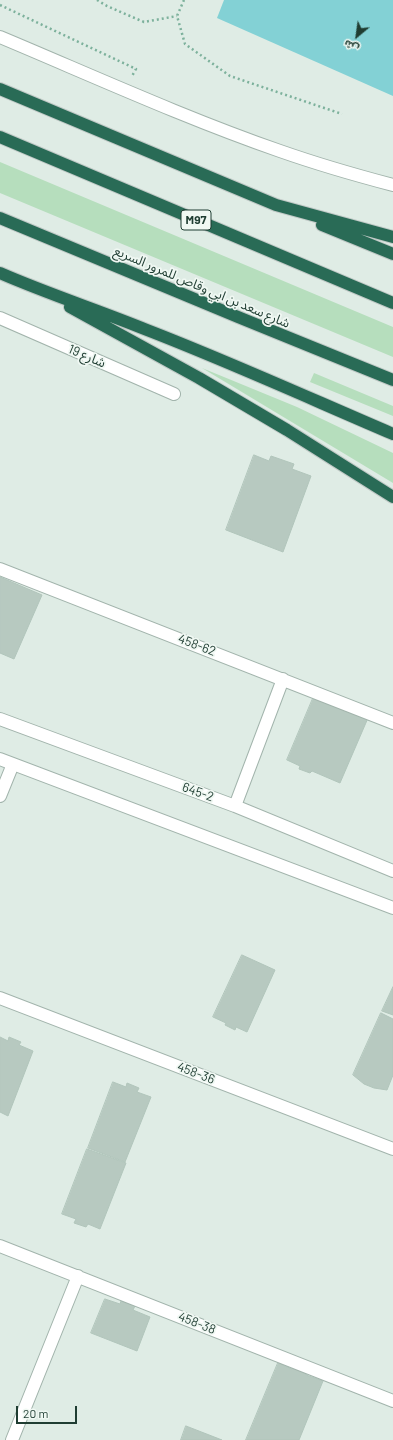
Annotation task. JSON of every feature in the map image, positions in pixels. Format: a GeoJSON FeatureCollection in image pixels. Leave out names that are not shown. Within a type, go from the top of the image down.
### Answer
{"type":"FeatureCollection","features":[{"type":"Feature","properties":{"kind":"highway"},"geometry":{"type":"LineString","coordinates":[[0,89],[393,254]]}},
{"type":"Feature","properties":{"kind":"highway","name":"M97"},"geometry":{"type":"LineString","coordinates":[[0,136],[393,303]]}},
{"type":"Feature","properties":{"kind":"highway"},"geometry":{"type":"LineString","coordinates":[[276,205],[393,237]]}},
{"type":"Feature","properties":{"kind":"highway","name":"شارع سعد بن ابي وقاص للمرور السريع"},"geometry":{"type":"LineString","coordinates":[[0,218],[393,380]]}},
{"type":"Feature","properties":{"kind":"highway"},"geometry":{"type":"LineString","coordinates":[[0,273],[202,352],[393,434]]}},
{"type":"Feature","properties":{"kind":"highway"},"geometry":{"type":"LineString","coordinates":[[30,286],[212,386],[287,430],[393,497]]}},
{"type":"Feature","properties":{"kind":"street"},"geometry":{"type":"LineString","coordinates":[[0,37],[184,114],[280,151],[352,174],[393,185]]}},
{"type":"Feature","properties":{"kind":"street","name":"شارع 19"},"geometry":{"type":"LineString","coordinates":[[0,318],[174,394]]}},
{"type":"Feature","properties":{"kind":"street","name":"458-62"},"geometry":{"type":"LineString","coordinates":[[0,568],[393,723]]}},
{"type":"Feature","properties":{"kind":"street"},"geometry":{"type":"LineString","coordinates":[[236,806],[283,679]]}},
{"type":"Feature","properties":{"kind":"street","name":"645-2"},"geometry":{"type":"LineString","coordinates":[[0,719],[236,806],[393,871]]}},
{"type":"Feature","properties":{"kind":"street"},"geometry":{"type":"LineString","coordinates":[[0,759],[393,908]]}},
{"type":"Feature","properties":{"kind":"street"},"geometry":{"type":"LineString","coordinates":[[0,796],[12,764]]}},
{"type":"Feature","properties":{"kind":"street","name":"458-36"},"geometry":{"type":"LineString","coordinates":[[0,998],[393,1148]]}},
{"type":"Feature","properties":{"kind":"street","name":"458-38"},"geometry":{"type":"LineString","coordinates":[[0,1246],[393,1401]]}},
{"type":"Feature","properties":{"kind":"street"},"geometry":{"type":"LineString","coordinates":[[12,1440],[78,1276]]}},
{"type":"Feature","properties":{"kind":"path"},"geometry":{"type":"LineString","coordinates":[[97,0],[106,6],[144,22],[177,16]]}},
{"type":"Feature","properties":{"kind":"path"},"geometry":{"type":"LineString","coordinates":[[184,0],[177,16],[185,44],[230,76],[342,114]]}},
{"type":"Feature","properties":{"kind":"path"},"geometry":{"type":"LineString","coordinates":[[0,5],[136,69]]}},
{"type":"Feature","properties":{"kind":"green space"},"geometry":{"type":"Polygon","coordinates":[[[0,162],[393,327],[393,357],[0,193],[0,162]]]}},
{"type":"Feature","properties":{"kind":"green space"},"geometry":{"type":"Polygon","coordinates":[[[202,368],[297,407],[393,453],[393,483],[202,368]]]}},
{"type":"Feature","properties":{"kind":"green space"},"geometry":{"type":"Polygon","coordinates":[[[314,373],[393,406],[393,416],[310,382],[314,373]]]}},
{"type":"Feature","properties":{"kind":"water"},"geometry":{"type":"Polygon","coordinates":[[[224,0],[393,0],[393,96],[217,18],[224,0]]]}},
{"type":"Feature","properties":{"kind":"building"},"geometry":{"type":"Polygon","coordinates":[[[254,455],[269,461],[271,456],[294,464],[292,469],[311,476],[283,552],[226,530],[254,455]]]}},
{"type":"Feature","properties":{"kind":"building"},"geometry":{"type":"Polygon","coordinates":[[[0,577],[42,595],[14,659],[0,653],[0,577]]]}},
{"type":"Feature","properties":{"kind":"building"},"geometry":{"type":"Polygon","coordinates":[[[314,696],[368,718],[340,783],[312,771],[310,773],[299,769],[300,766],[287,760],[314,696]]]}},
{"type":"Feature","properties":{"kind":"building"},"geometry":{"type":"Polygon","coordinates":[[[242,955],[275,970],[247,1032],[236,1027],[235,1030],[225,1025],[226,1023],[213,1017],[242,955]]]}},
{"type":"Feature","properties":{"kind":"building"},"geometry":{"type":"Polygon","coordinates":[[[393,987],[393,1015],[382,1011],[393,987]]]}},
{"type":"Feature","properties":{"kind":"building"},"geometry":{"type":"Polygon","coordinates":[[[381,1013],[393,1019],[393,1075],[387,1090],[374,1088],[364,1084],[353,1075],[381,1013]]]}},
{"type":"Feature","properties":{"kind":"building"},"geometry":{"type":"Polygon","coordinates":[[[0,1037],[8,1041],[9,1037],[21,1042],[19,1045],[33,1051],[8,1116],[0,1112],[0,1037]]]}},
{"type":"Feature","properties":{"kind":"building"},"geometry":{"type":"Polygon","coordinates":[[[113,1082],[126,1087],[127,1083],[139,1088],[137,1092],[151,1097],[125,1162],[88,1148],[113,1082]]]}},
{"type":"Feature","properties":{"kind":"building"},"geometry":{"type":"Polygon","coordinates":[[[87,1149],[126,1163],[100,1229],[88,1224],[86,1227],[74,1223],[76,1219],[62,1214],[87,1149]]]}},
{"type":"Feature","properties":{"kind":"building"},"geometry":{"type":"Polygon","coordinates":[[[105,1299],[120,1304],[121,1301],[135,1306],[133,1310],[150,1317],[137,1351],[91,1333],[105,1299]]]}},
{"type":"Feature","properties":{"kind":"building"},"geometry":{"type":"Polygon","coordinates":[[[278,1363],[292,1369],[294,1365],[308,1370],[306,1375],[323,1381],[299,1440],[246,1440],[278,1363]]]}},
{"type":"Feature","properties":{"kind":"building"},"geometry":{"type":"Polygon","coordinates":[[[186,1426],[222,1440],[181,1440],[186,1426]]]}}]}
